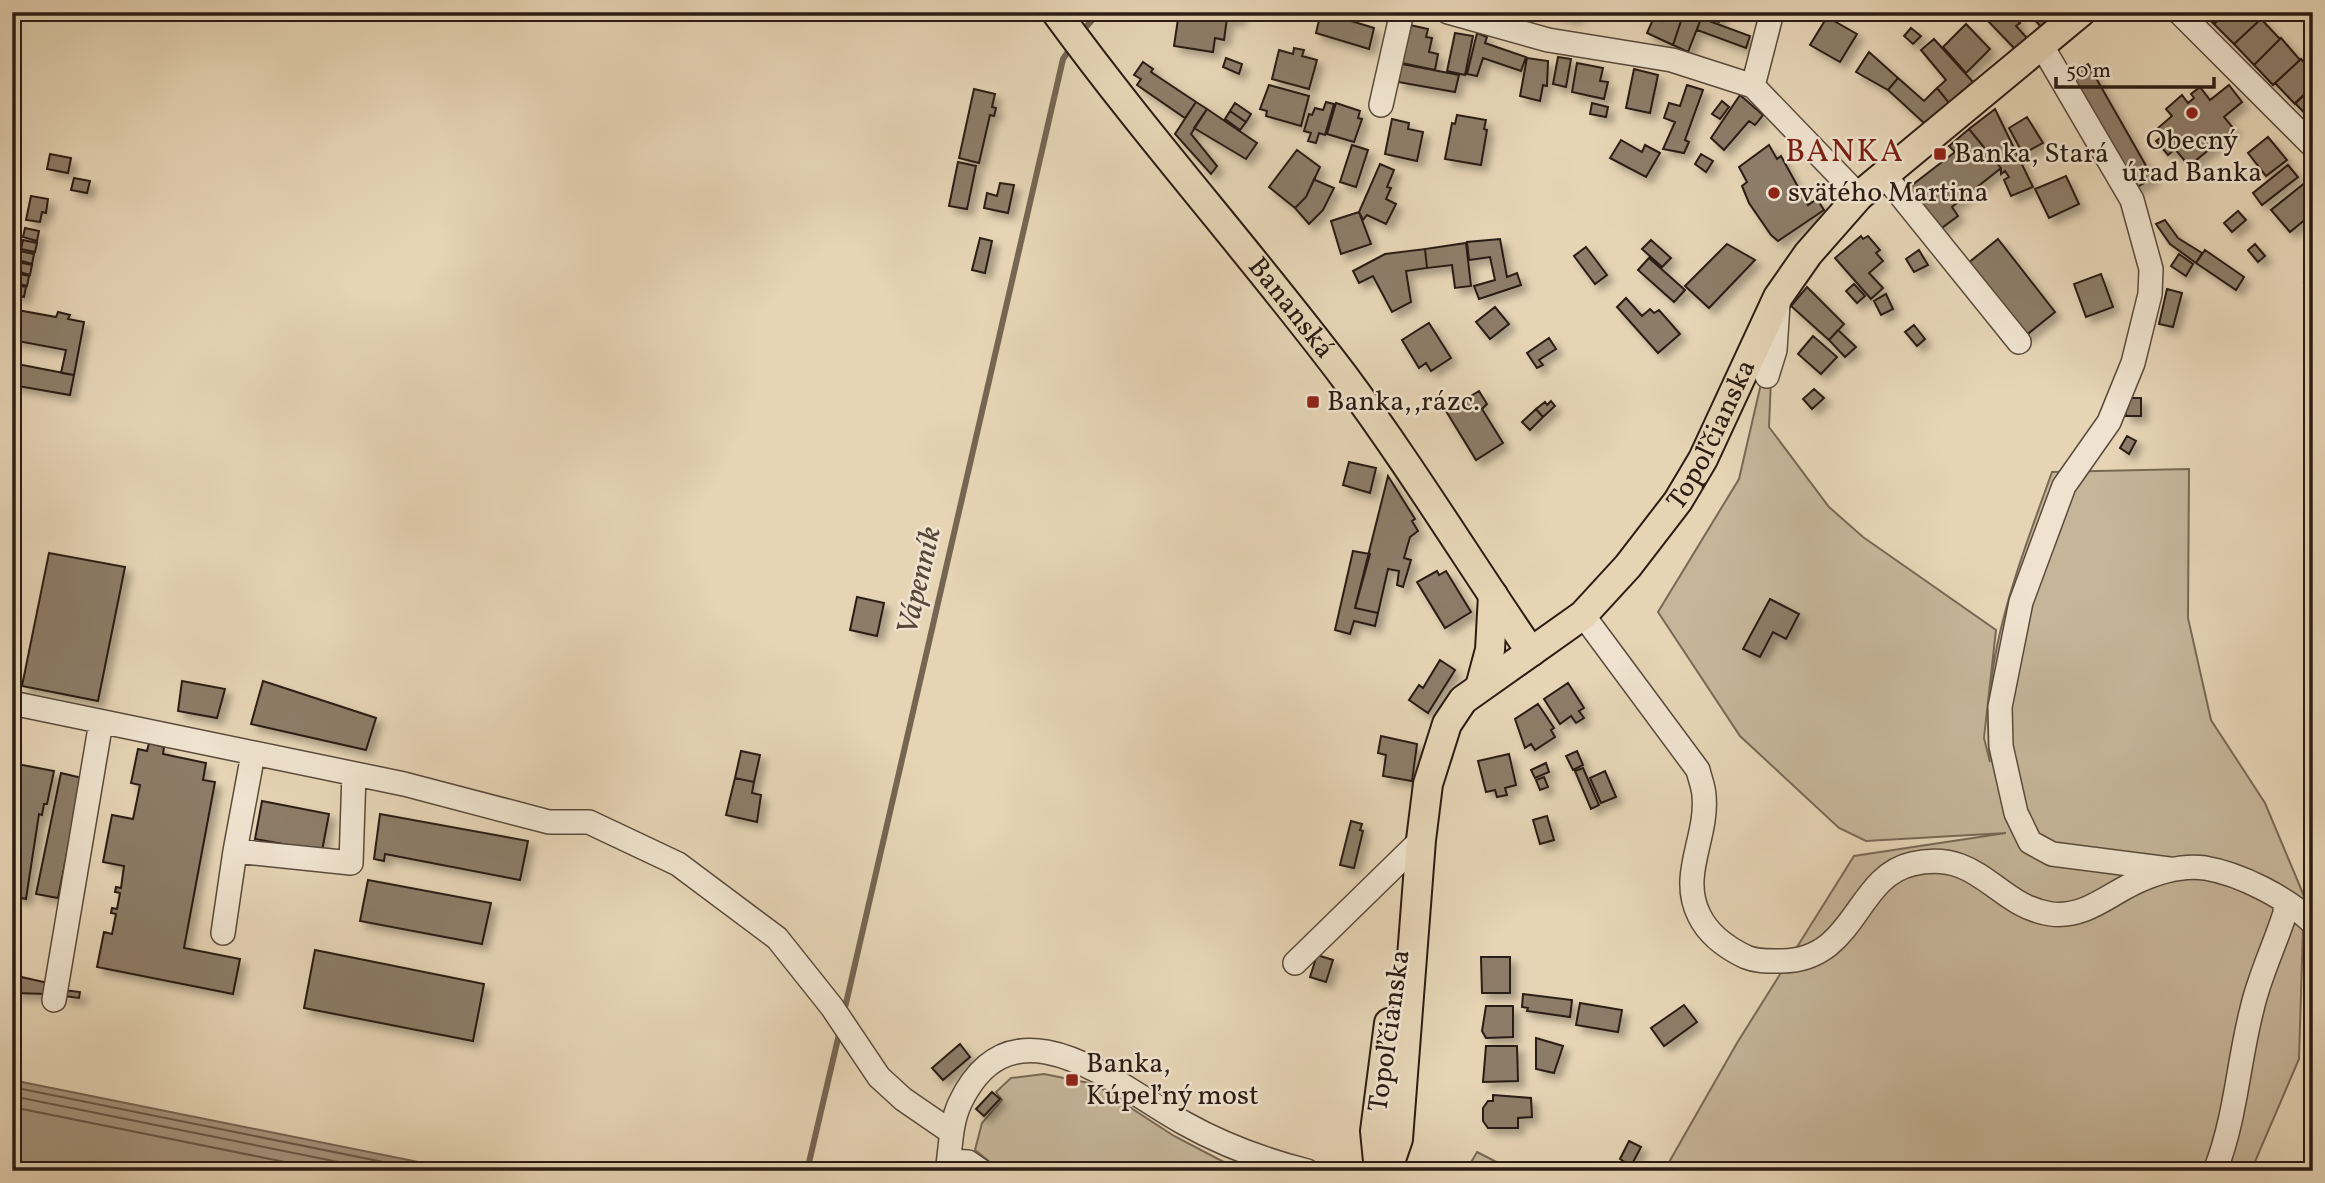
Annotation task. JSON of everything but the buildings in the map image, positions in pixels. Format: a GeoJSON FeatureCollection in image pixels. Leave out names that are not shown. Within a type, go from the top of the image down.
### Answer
{"type":"FeatureCollection","features":[{"type":"Feature","properties":{"kind":"main road","name":"Topoľčianska"},"geometry":{"type":"LineString","coordinates":[[1387,1171],[1398,1139],[1415,893],[1428,784],[1447,724],[1463,700],[1583,615],[1628,566],[1678,501],[1703,459],[1778,297],[1808,254],[1860,196],[2042,46],[2072,15]]}},
{"type":"Feature","properties":{"kind":"main road","name":"Bananská"},"geometry":{"type":"LineString","coordinates":[[1060,18],[1350,385],[1531,652]]}},
{"type":"Feature","properties":{"kind":"main road"},"geometry":{"type":"LineString","coordinates":[[1480,687],[1490,650],[1493,595]]}},
{"type":"Feature","properties":{"kind":"main road","name":"Topoľčianska"},"geometry":{"type":"LineString","coordinates":[[1379,1171],[1375,1131],[1394,975],[1415,893]]}},
{"type":"Feature","properties":{"kind":"street"},"geometry":{"type":"LineString","coordinates":[[1381,105],[1402,12]]}},
{"type":"Feature","properties":{"kind":"street"},"geometry":{"type":"LineString","coordinates":[[1448,12],[1548,40],[1672,60],[1753,86],[1860,196]]}},
{"type":"Feature","properties":{"kind":"street"},"geometry":{"type":"LineString","coordinates":[[1753,86],[1772,12]]}},
{"type":"Feature","properties":{"kind":"street"},"geometry":{"type":"LineString","coordinates":[[2179,12],[2313,146]]}},
{"type":"Feature","properties":{"kind":"street"},"geometry":{"type":"LineString","coordinates":[[2042,46],[2132,200],[2151,270],[2143,329],[2109,422],[2064,486],[2021,602],[2000,707],[2001,746],[2016,813],[2030,842],[2052,854],[2172,869],[2205,868],[2244,881],[2285,902],[2313,923]]}},
{"type":"Feature","properties":{"kind":"street"},"geometry":{"type":"LineString","coordinates":[[1885,176],[2019,342]]}},
{"type":"Feature","properties":{"kind":"street"},"geometry":{"type":"LineString","coordinates":[[1767,376],[1775,350],[1778,297]]}},
{"type":"Feature","properties":{"kind":"street"},"geometry":{"type":"LineString","coordinates":[[1583,615],[1698,770],[1705,797],[1690,882],[1699,916],[1726,947],[1755,961],[1799,961],[1830,945],[1850,924],[1878,884],[1910,864],[1949,861],[1982,874],[2015,901],[2052,914],[2091,909],[2134,883],[2172,869]]}},
{"type":"Feature","properties":{"kind":"street"},"geometry":{"type":"LineString","coordinates":[[12,703],[354,774],[549,822],[589,822],[678,864],[777,937],[832,1006],[879,1077],[903,1099],[951,1132]]}},
{"type":"Feature","properties":{"kind":"street"},"geometry":{"type":"LineString","coordinates":[[54,1000],[102,722]]}},
{"type":"Feature","properties":{"kind":"street"},"geometry":{"type":"LineString","coordinates":[[223,933],[253,754]]}},
{"type":"Feature","properties":{"kind":"street"},"geometry":{"type":"LineString","coordinates":[[235,851],[351,863],[354,774]]}},
{"type":"Feature","properties":{"kind":"street"},"geometry":{"type":"LineString","coordinates":[[1296,962],[1421,840]]}},
{"type":"Feature","properties":{"kind":"street"},"geometry":{"type":"LineString","coordinates":[[2215,1171],[2225,1147],[2241,1080],[2252,1008],[2285,913],[2285,902]]}},
{"type":"Feature","properties":{"kind":"street"},"geometry":{"type":"LineString","coordinates":[[981,1171],[968,1162],[948,1166],[951,1132],[959,1105],[986,1066],[1026,1051],[1051,1052],[1086,1063],[1183,1122],[1226,1144],[1272,1162],[1307,1171]]}},
{"type":"Feature","properties":{"kind":"shaded area"},"geometry":{"type":"Polygon","coordinates":[[[1763,375],[1771,379],[1769,427],[1829,507],[1863,537],[1996,630],[1984,738],[1990,762],[1990,688],[1996,651],[2015,578],[2052,472],[2189,469],[2188,618],[2211,720],[2265,803],[2304,896],[2299,1059],[2251,1171],[1664,1171],[1737,1043],[1854,856],[2006,833],[1866,841],[1839,828],[1740,736],[1658,612],[1739,479],[1763,375]]]}},
{"type":"Feature","properties":{"kind":"shaded area"},"geometry":{"type":"Polygon","coordinates":[[[1044,1074],[1094,1084],[1174,1136],[1241,1171],[1001,1171],[975,1150],[982,1123],[1002,1100],[996,1092],[1011,1078],[1044,1074]]]}},
{"type":"Feature","properties":{"kind":"shaded area"},"geometry":{"type":"Polygon","coordinates":[[[1477,1152],[1514,1171],[1466,1171],[1477,1152]]]}},
{"type":"Feature","properties":{"kind":"water"},"geometry":{"type":"Polygon","coordinates":[[[12,1080],[463,1171],[12,1171],[12,1080]]]}},
{"type":"Feature","properties":{"kind":"waterway","name":"Vápenník"},"geometry":{"type":"LineString","coordinates":[[1080,34],[1099,12]]}},
{"type":"Feature","properties":{"kind":"waterway","name":"Vápenník"},"geometry":{"type":"LineString","coordinates":[[844,1012],[1063,59],[1072,46]]}},
{"type":"Feature","properties":{"kind":"waterway","name":"Vápenník"},"geometry":{"type":"LineString","coordinates":[[807,1171],[840,1030]]}},
{"type":"Feature","properties":{"kind":"place","name":"Obecný úrad Banka"},"geometry":{"type":"Point","coordinates":[2192,113]}},
{"type":"Feature","properties":{"kind":"place","name":"Banka, Stará"},"geometry":{"type":"Point","coordinates":[1940,154]}},
{"type":"Feature","properties":{"kind":"place","name":"svätého Martina"},"geometry":{"type":"Point","coordinates":[1774,193]}},
{"type":"Feature","properties":{"kind":"place","name":"Banka,,rázc."},"geometry":{"type":"Point","coordinates":[1313,402]}},
{"type":"Feature","properties":{"kind":"place","name":"Banka, Kúpeľný most"},"geometry":{"type":"Point","coordinates":[1072,1080]}},
{"type":"Feature","properties":{"kind":"district","name":"BANKA"},"geometry":{"type":"Point","coordinates":[1845,153]}}]}
